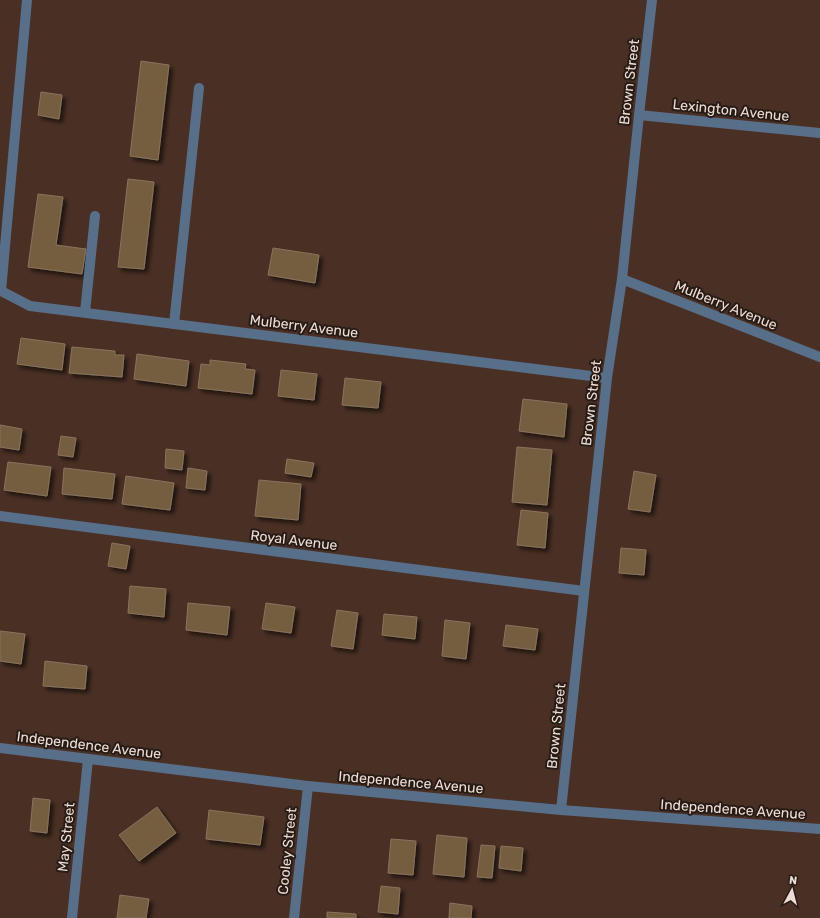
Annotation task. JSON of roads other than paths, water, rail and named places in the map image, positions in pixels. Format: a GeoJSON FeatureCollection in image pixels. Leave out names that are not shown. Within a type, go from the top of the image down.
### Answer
{"type":"FeatureCollection","features":[{"type":"Feature","properties":{"kind":"street"},"geometry":{"type":"LineString","coordinates":[[1,291],[27,0]]}},
{"type":"Feature","properties":{"kind":"street","name":"Brown Street"},"geometry":{"type":"LineString","coordinates":[[561,810],[607,378],[622,279],[652,0]]}},
{"type":"Feature","properties":{"kind":"street"},"geometry":{"type":"LineString","coordinates":[[174,324],[199,88]]}},
{"type":"Feature","properties":{"kind":"street","name":"Lexington Avenue"},"geometry":{"type":"LineString","coordinates":[[639,115],[820,133]]}},
{"type":"Feature","properties":{"kind":"street"},"geometry":{"type":"LineString","coordinates":[[85,312],[95,216]]}},
{"type":"Feature","properties":{"kind":"street","name":"Mulberry Avenue"},"geometry":{"type":"LineString","coordinates":[[622,279],[820,357]]}},
{"type":"Feature","properties":{"kind":"street","name":"Mulberry Avenue"},"geometry":{"type":"LineString","coordinates":[[1,291],[30,306],[607,378]]}},
{"type":"Feature","properties":{"kind":"street","name":"Royal Avenue"},"geometry":{"type":"LineString","coordinates":[[0,516],[584,591]]}},
{"type":"Feature","properties":{"kind":"street","name":"Independence Avenue"},"geometry":{"type":"LineString","coordinates":[[0,748],[308,786],[561,810],[820,829]]}},
{"type":"Feature","properties":{"kind":"street","name":"May Street"},"geometry":{"type":"LineString","coordinates":[[72,918],[88,759]]}},
{"type":"Feature","properties":{"kind":"street","name":"Cooley Street"},"geometry":{"type":"LineString","coordinates":[[294,918],[308,786]]}}]}
